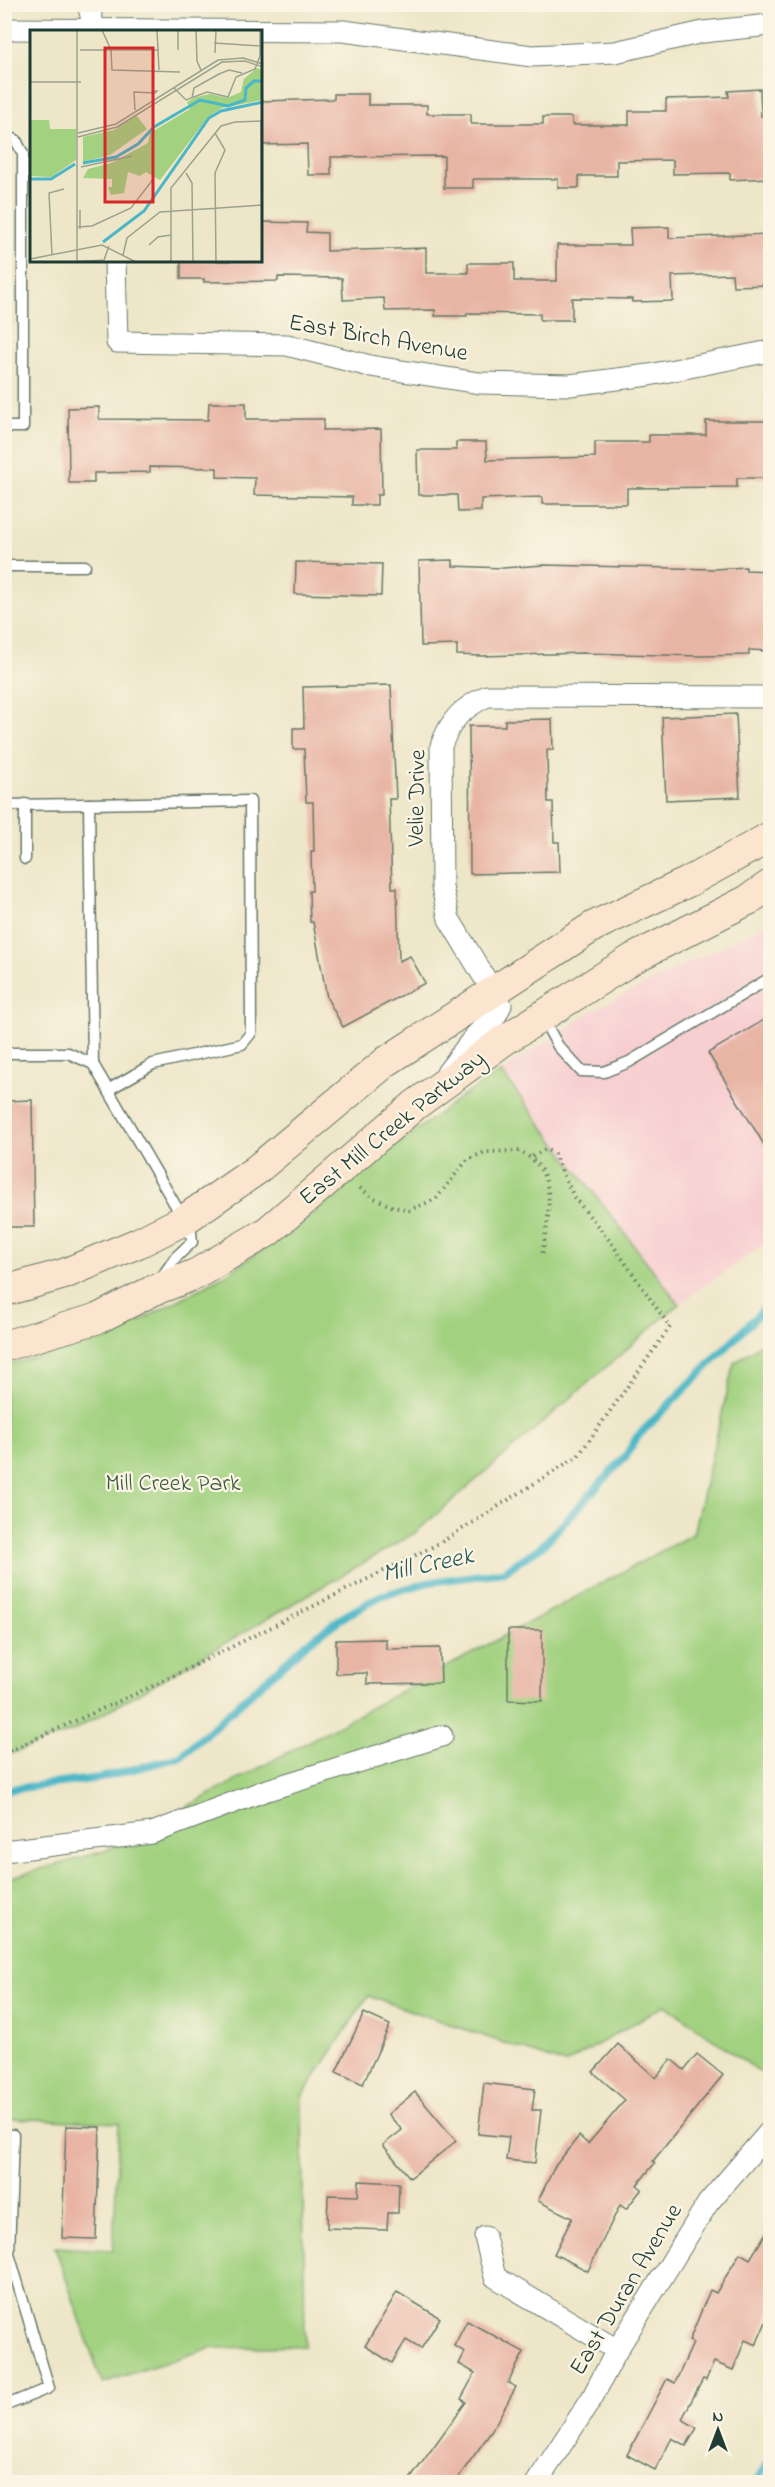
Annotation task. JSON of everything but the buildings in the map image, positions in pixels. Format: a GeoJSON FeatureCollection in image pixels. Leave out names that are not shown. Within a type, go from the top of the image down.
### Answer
{"type":"FeatureCollection","features":[{"type":"Feature","properties":{"kind":"street"},"geometry":{"type":"LineString","coordinates":[[4,29],[95,30],[88,4]]}},
{"type":"Feature","properties":{"kind":"street"},"geometry":{"type":"LineString","coordinates":[[262,31],[343,31],[532,56],[615,52],[703,32],[771,25]]}},
{"type":"Feature","properties":{"kind":"street","name":"East Birch Avenue"},"geometry":{"type":"LineString","coordinates":[[116,262],[117,342],[287,345],[370,366],[479,383],[570,385],[649,375],[760,351],[771,351]]}},
{"type":"Feature","properties":{"kind":"street","name":"Velie Drive"},"geometry":{"type":"LineString","coordinates":[[494,992],[449,919],[442,887],[441,746],[448,727],[466,706],[487,696],[504,695],[771,697]]}},
{"type":"Feature","properties":{"kind":"street","name":"East Mill Creek Parkway"},"geometry":{"type":"LineString","coordinates":[[4,1291],[64,1274],[138,1243],[184,1220],[255,1171],[387,1061],[594,926],[688,882],[771,837]]}},
{"type":"Feature","properties":{"kind":"street","name":"East Mill Creek Parkway"},"geometry":{"type":"LineString","coordinates":[[4,1346],[99,1318],[152,1291],[196,1274],[267,1232],[432,1092],[634,958],[748,900],[771,885]]}},
{"type":"Feature","properties":{"kind":"street"},"geometry":{"type":"LineString","coordinates":[[432,1092],[474,1037],[500,1009],[500,1000],[494,992]]}},
{"type":"Feature","properties":{"kind":"street"},"geometry":{"type":"LineString","coordinates":[[4,1851],[152,1833],[264,1791],[442,1736]]}},
{"type":"Feature","properties":{"kind":"street","name":"East Duran Avenue"},"geometry":{"type":"LineString","coordinates":[[537,2482],[592,2398],[617,2350],[708,2202],[771,2131]]}},
{"type":"Feature","properties":{"kind":"street"},"geometry":{"type":"LineString","coordinates":[[485,2237],[495,2277],[617,2350]]}},
{"type":"Feature","properties":{"kind":"lane"},"geometry":{"type":"LineString","coordinates":[[4,135],[16,140],[23,154],[23,427],[4,427]]}},
{"type":"Feature","properties":{"kind":"lane"},"geometry":{"type":"LineString","coordinates":[[4,566],[85,566]]}},
{"type":"Feature","properties":{"kind":"lane"},"geometry":{"type":"LineString","coordinates":[[4,805],[250,801],[251,1033],[242,1044],[153,1064],[108,1090]]}},
{"type":"Feature","properties":{"kind":"lane"},"geometry":{"type":"LineString","coordinates":[[24,804],[25,859]]}},
{"type":"Feature","properties":{"kind":"lane"},"geometry":{"type":"LineString","coordinates":[[89,804],[93,1064],[191,1232],[192,1242],[176,1258],[152,1291]]}},
{"type":"Feature","properties":{"kind":"lane"},"geometry":{"type":"LineString","coordinates":[[542,1017],[558,1046],[581,1071],[604,1072],[629,1062],[771,978]]}},
{"type":"Feature","properties":{"kind":"lane"},"geometry":{"type":"LineString","coordinates":[[4,1053],[68,1053],[93,1064]]}},
{"type":"Feature","properties":{"kind":"lane"},"geometry":{"type":"LineString","coordinates":[[4,2135],[13,2135],[7,2255],[49,2388],[4,2406]]}},
{"type":"Feature","properties":{"kind":"path"},"geometry":{"type":"LineString","coordinates":[[4,1753],[155,1685],[440,1543],[578,1456],[670,1327],[610,1241],[574,1197],[554,1154],[546,1149],[529,1158]]}},
{"type":"Feature","properties":{"kind":"path"},"geometry":{"type":"LineString","coordinates":[[339,1170],[372,1197],[393,1208],[409,1209],[436,1199],[467,1160],[485,1152],[520,1150],[535,1162],[547,1180],[548,1212],[542,1257]]}},
{"type":"Feature","properties":{"kind":"shaded area"},"geometry":{"type":"Polygon","coordinates":[[[770,920],[770,1240],[679,1304],[501,1072],[594,1010],[759,928],[770,920]]]}},
{"type":"Feature","properties":{"kind":"green space","name":"Mill Creek Park"},"geometry":{"type":"Polygon","coordinates":[[[501,1072],[679,1304],[415,1533],[75,1730],[5,1756],[5,1365],[64,1350],[140,1321],[223,1276],[296,1228],[379,1158],[461,1097],[501,1072]]]}},
{"type":"Feature","properties":{"kind":"green space"},"geometry":{"type":"Polygon","coordinates":[[[770,1338],[770,2079],[665,2005],[565,2064],[368,1996],[302,2097],[305,2346],[210,2348],[102,2383],[55,2247],[113,2250],[119,2123],[5,2118],[5,1879],[105,1851],[693,1534],[734,1363],[770,1338]]]}},
{"type":"Feature","properties":{"kind":"waterway","name":"Mill Creek"},"geometry":{"type":"LineString","coordinates":[[4,1790],[100,1778],[180,1757],[305,1645],[340,1619],[380,1596],[430,1582],[503,1572],[542,1546],[626,1456],[637,1437],[770,1303]]}},
{"type":"Feature","properties":{"kind":"waterway"},"geometry":{"type":"LineString","coordinates":[[756,2482],[770,2459]]}}]}
